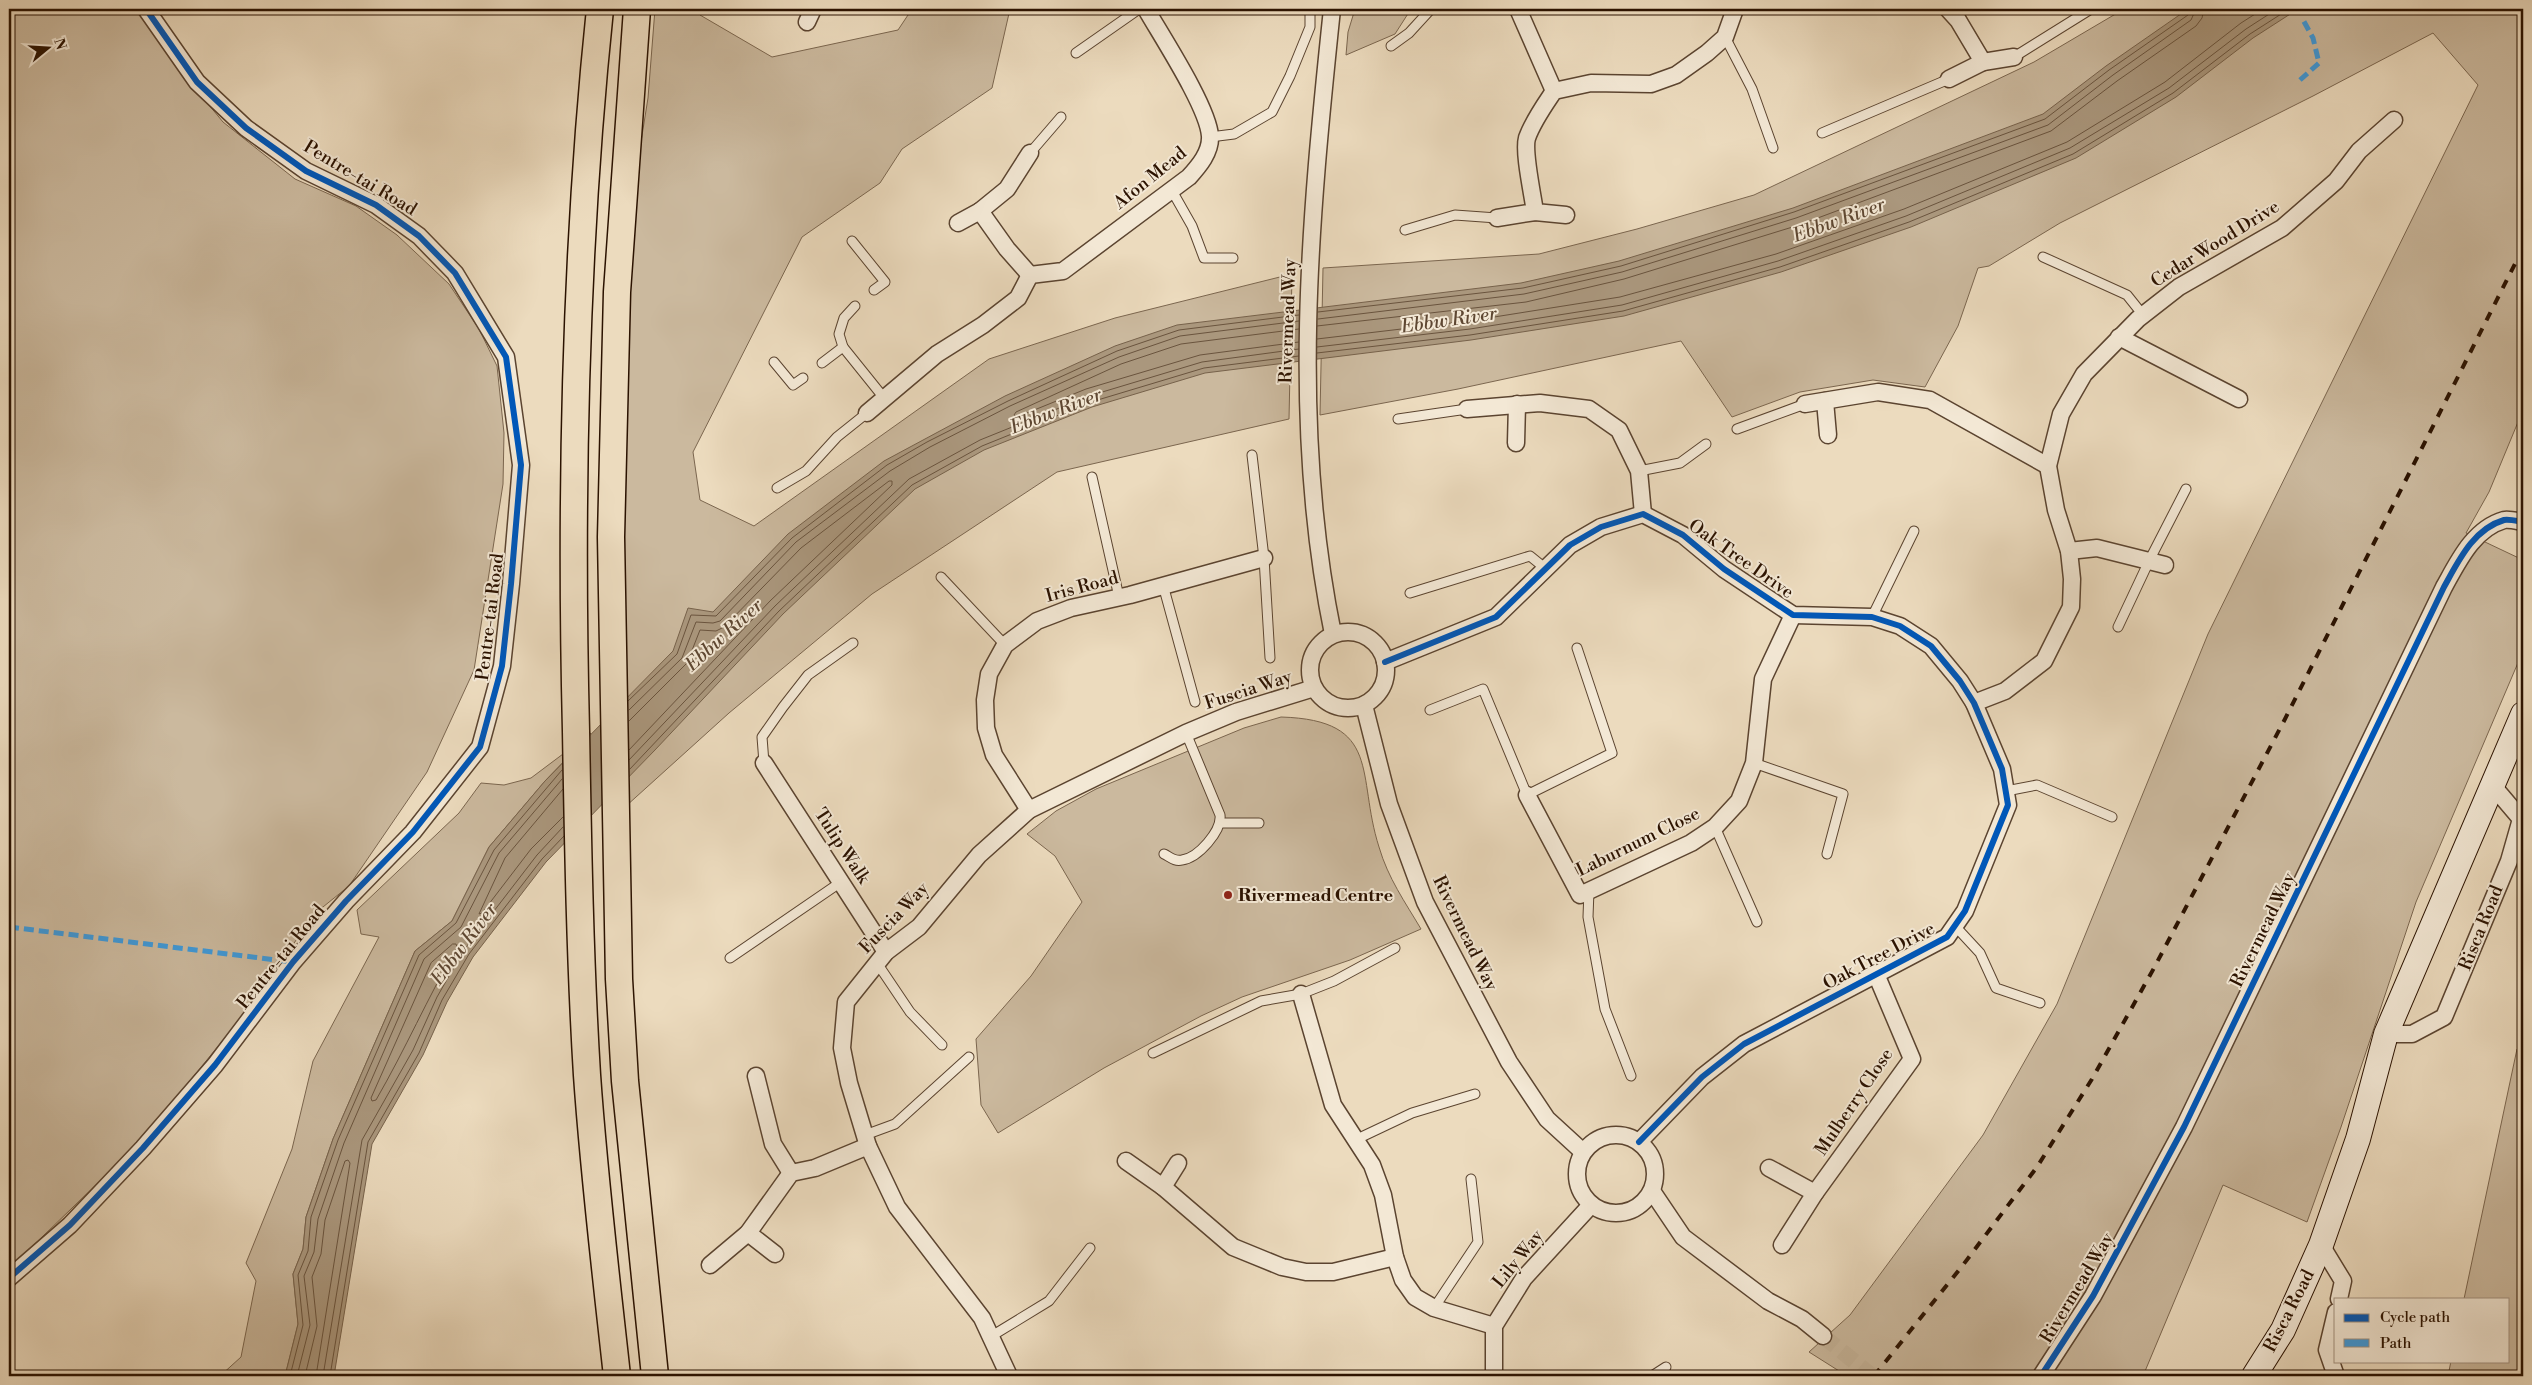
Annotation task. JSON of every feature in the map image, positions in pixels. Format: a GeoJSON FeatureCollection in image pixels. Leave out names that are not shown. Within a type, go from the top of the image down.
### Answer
{"type":"FeatureCollection","features":[{"type":"Feature","properties":{"kind":"main road"},"geometry":{"type":"LineString","coordinates":[[600,9],[583,224],[576,379],[573,572],[574,669],[587,1073],[597,1203],[617,1376]]}},
{"type":"Feature","properties":{"kind":"main road"},"geometry":{"type":"LineString","coordinates":[[637,9],[617,292],[612,537],[615,816],[619,979],[625,1081],[655,1376]]}},
{"type":"Feature","properties":{"kind":"main road","name":"Risca Road"},"geometry":{"type":"LineString","coordinates":[[2254,1376],[2282,1330],[2321,1245],[2358,1139],[2386,1034],[2523,714]]}},
{"type":"Feature","properties":{"kind":"street","name":"Pentre-tai Road"},"geometry":{"type":"LineString","coordinates":[[9,1278],[70,1225],[143,1148],[215,1065],[292,962],[346,901],[413,832],[448,790],[480,747],[502,666],[521,465],[506,357],[455,273],[419,236],[376,206],[306,171],[246,128],[197,82],[146,9]]}},
{"type":"Feature","properties":{"kind":"street"},"geometry":{"type":"LineString","coordinates":[[1146,9],[1200,104],[1210,137]]}},
{"type":"Feature","properties":{"kind":"street","name":"Rivermead Way"},"geometry":{"type":"LineString","coordinates":[[1332,9],[1314,176],[1309,258],[1306,393],[1314,523],[1322,580],[1333,634]]}},
{"type":"Feature","properties":{"kind":"street"},"geometry":{"type":"LineString","coordinates":[[1518,9],[1554,91]]}},
{"type":"Feature","properties":{"kind":"street"},"geometry":{"type":"LineString","coordinates":[[1535,212],[1526,140],[1536,118],[1554,91],[1591,83],[1651,84],[1676,75],[1707,53],[1725,37],[1735,9]]}},
{"type":"Feature","properties":{"kind":"street"},"geometry":{"type":"LineString","coordinates":[[1948,9],[1958,20],[1983,62]]}},
{"type":"Feature","properties":{"kind":"street"},"geometry":{"type":"LineString","coordinates":[[1949,78],[1983,62],[2014,56]]}},
{"type":"Feature","properties":{"kind":"street","name":"Cedar Wood Drive"},"geometry":{"type":"LineString","coordinates":[[1974,704],[2004,691],[2044,661],[2071,608],[2072,579],[2069,552],[2056,510],[2048,466],[2061,414],[2084,374],[2119,336],[2179,287],[2282,228],[2336,181],[2359,151],[2394,120]]}},
{"type":"Feature","properties":{"kind":"street","name":"Afon Mead"},"geometry":{"type":"LineString","coordinates":[[1030,275],[1063,272],[1189,177],[1204,160],[1210,137]]}},
{"type":"Feature","properties":{"kind":"street"},"geometry":{"type":"LineString","coordinates":[[958,223],[980,211],[1008,189],[1030,153]]}},
{"type":"Feature","properties":{"kind":"street"},"geometry":{"type":"LineString","coordinates":[[867,413],[938,354],[983,325],[1018,298],[1030,275],[1007,248],[980,211]]}},
{"type":"Feature","properties":{"kind":"street"},"geometry":{"type":"LineString","coordinates":[[1497,218],[1535,212],[1566,214]]}},
{"type":"Feature","properties":{"kind":"street"},"geometry":{"type":"LineString","coordinates":[[2119,336],[2239,399]]}},
{"type":"Feature","properties":{"kind":"street"},"geometry":{"type":"LineString","coordinates":[[1806,404],[1878,392],[1930,400],[2048,466]]}},
{"type":"Feature","properties":{"kind":"street"},"geometry":{"type":"LineString","coordinates":[[1825,401],[1828,435]]}},
{"type":"Feature","properties":{"kind":"street"},"geometry":{"type":"LineString","coordinates":[[1385,662],[1424,644],[1496,617],[1570,545],[1593,532],[1643,514],[1639,471],[1619,430],[1589,409],[1540,404],[1517,404],[1467,409]]}},
{"type":"Feature","properties":{"kind":"street"},"geometry":{"type":"LineString","coordinates":[[1516,443],[1517,404]]}},
{"type":"Feature","properties":{"kind":"street","name":"Oak Tree Drive"},"geometry":{"type":"LineString","coordinates":[[1639,1142],[1702,1077],[1744,1044],[1947,937],[1965,911],[2008,805],[2002,769],[1974,704],[1960,681],[1931,646],[1900,626],[1872,617],[1793,615],[1724,569],[1683,535],[1643,514]]}},
{"type":"Feature","properties":{"kind":"street","name":"Rivermead Way"},"geometry":{"type":"LineString","coordinates":[[2041,1376],[2093,1296],[2184,1127],[2465,550],[2488,528],[2505,519],[2523,522]]}},
{"type":"Feature","properties":{"kind":"street"},"geometry":{"type":"LineString","coordinates":[[2069,552],[2097,548],[2150,559],[2166,565]]}},
{"type":"Feature","properties":{"kind":"street","name":"Iris Road"},"geometry":{"type":"LineString","coordinates":[[1029,810],[994,754],[986,728],[984,700],[989,674],[1005,645],[1037,621],[1071,608],[1264,558]]}},
{"type":"Feature","properties":{"kind":"street","name":"Laburnum Close"},"geometry":{"type":"LineString","coordinates":[[1527,795],[1580,895],[1691,843],[1714,827],[1739,801],[1754,763],[1763,679],[1793,615]]}},
{"type":"Feature","properties":{"kind":"street"},"geometry":{"type":"LineString","coordinates":[[1352,632],[1365,636],[1381,651],[1385,662],[1383,684],[1373,698],[1364,706],[1339,706],[1326,701],[1314,688],[1310,673],[1311,660],[1323,640],[1333,634],[1352,632]]}},
{"type":"Feature","properties":{"kind":"street","name":"Fuscia Way"},"geometry":{"type":"LineString","coordinates":[[1008,1376],[982,1318],[897,1207],[867,1140],[849,1083],[842,1048],[846,1002],[882,958],[918,927],[979,854],[1029,810],[1186,732],[1236,712],[1314,688]]}},
{"type":"Feature","properties":{"kind":"street","name":"Rivermead Way"},"geometry":{"type":"LineString","coordinates":[[1364,706],[1389,804],[1425,902],[1509,1062],[1547,1119],[1583,1152]]}},
{"type":"Feature","properties":{"kind":"street","name":"Tulip Walk"},"geometry":{"type":"LineString","coordinates":[[764,763],[841,882],[882,958]]}},
{"type":"Feature","properties":{"kind":"street","name":"Risca Road"},"geometry":{"type":"LineString","coordinates":[[2386,1034],[2412,1034],[2444,1017],[2509,861],[2521,819],[2493,786]]}},
{"type":"Feature","properties":{"kind":"street","name":"Mulberry Close"},"geometry":{"type":"LineString","coordinates":[[1782,1245],[1815,1193],[1912,1059],[1876,974]]}},
{"type":"Feature","properties":{"kind":"street"},"geometry":{"type":"LineString","coordinates":[[1301,994],[1333,1105],[1372,1165],[1383,1195],[1395,1257],[1403,1280],[1415,1297],[1434,1308],[1494,1326],[1494,1376]]}},
{"type":"Feature","properties":{"kind":"street"},"geometry":{"type":"LineString","coordinates":[[756,1076],[773,1144],[791,1173]]}},
{"type":"Feature","properties":{"kind":"street"},"geometry":{"type":"LineString","coordinates":[[1616,1134],[1628,1136],[1639,1142],[1652,1157],[1655,1169],[1652,1191],[1642,1205],[1633,1210],[1614,1214],[1591,1205],[1583,1196],[1577,1184],[1578,1162],[1583,1152],[1592,1142],[1602,1137],[1616,1134]]}},
{"type":"Feature","properties":{"kind":"street"},"geometry":{"type":"LineString","coordinates":[[710,1265],[748,1233],[791,1173],[815,1168],[867,1140]]}},
{"type":"Feature","properties":{"kind":"street"},"geometry":{"type":"LineString","coordinates":[[1126,1162],[1163,1187],[1233,1247],[1282,1267],[1306,1272],[1333,1272],[1395,1257]]}},
{"type":"Feature","properties":{"kind":"street"},"geometry":{"type":"LineString","coordinates":[[1163,1187],[1178,1163]]}},
{"type":"Feature","properties":{"kind":"street"},"geometry":{"type":"LineString","coordinates":[[1769,1168],[1815,1193]]}},
{"type":"Feature","properties":{"kind":"street"},"geometry":{"type":"LineString","coordinates":[[1652,1191],[1683,1237],[1768,1301],[1802,1319],[1823,1336]]}},
{"type":"Feature","properties":{"kind":"street","name":"Lily Way"},"geometry":{"type":"LineString","coordinates":[[1494,1326],[1524,1278],[1591,1205]]}},
{"type":"Feature","properties":{"kind":"street"},"geometry":{"type":"LineString","coordinates":[[748,1233],[775,1254]]}},
{"type":"Feature","properties":{"kind":"street","name":"Risca Road"},"geometry":{"type":"LineString","coordinates":[[2321,1245],[2343,1281],[2339,1298]]}},
{"type":"Feature","properties":{"kind":"street"},"geometry":{"type":"LineString","coordinates":[[2334,1320],[2327,1350],[2336,1376]]}},
{"type":"Feature","properties":{"kind":"lane"},"geometry":{"type":"LineString","coordinates":[[1076,53],[1139,9]]}},
{"type":"Feature","properties":{"kind":"lane"},"geometry":{"type":"LineString","coordinates":[[1210,137],[1234,134],[1272,112],[1290,76],[1310,27],[1310,9]]}},
{"type":"Feature","properties":{"kind":"lane"},"geometry":{"type":"LineString","coordinates":[[1391,46],[1409,33],[1431,9]]}},
{"type":"Feature","properties":{"kind":"lane"},"geometry":{"type":"LineString","coordinates":[[2014,56],[2091,9]]}},
{"type":"Feature","properties":{"kind":"lane"},"geometry":{"type":"LineString","coordinates":[[1725,37],[1752,89],[1773,148]]}},
{"type":"Feature","properties":{"kind":"lane"},"geometry":{"type":"LineString","coordinates":[[1822,133],[1949,78]]}},
{"type":"Feature","properties":{"kind":"lane"},"geometry":{"type":"LineString","coordinates":[[1030,153],[1061,117]]}},
{"type":"Feature","properties":{"kind":"lane"},"geometry":{"type":"LineString","coordinates":[[1171,189],[1192,226],[1204,258],[1234,258]]}},
{"type":"Feature","properties":{"kind":"lane"},"geometry":{"type":"LineString","coordinates":[[1405,230],[1454,216],[1497,218]]}},
{"type":"Feature","properties":{"kind":"lane"},"geometry":{"type":"LineString","coordinates":[[852,241],[884,282],[874,290]]}},
{"type":"Feature","properties":{"kind":"lane"},"geometry":{"type":"LineString","coordinates":[[2043,258],[2127,295],[2143,315]]}},
{"type":"Feature","properties":{"kind":"lane"},"geometry":{"type":"LineString","coordinates":[[855,306],[844,318],[839,334],[843,347],[884,398]]}},
{"type":"Feature","properties":{"kind":"lane"},"geometry":{"type":"LineString","coordinates":[[822,363],[843,347]]}},
{"type":"Feature","properties":{"kind":"lane"},"geometry":{"type":"LineString","coordinates":[[774,362],[793,385],[803,378]]}},
{"type":"Feature","properties":{"kind":"lane"},"geometry":{"type":"LineString","coordinates":[[1737,429],[1806,404]]}},
{"type":"Feature","properties":{"kind":"lane"},"geometry":{"type":"LineString","coordinates":[[1398,419],[1467,409]]}},
{"type":"Feature","properties":{"kind":"lane"},"geometry":{"type":"LineString","coordinates":[[777,488],[806,472],[837,437],[867,413]]}},
{"type":"Feature","properties":{"kind":"lane"},"geometry":{"type":"LineString","coordinates":[[1639,471],[1680,463],[1706,444]]}},
{"type":"Feature","properties":{"kind":"lane"},"geometry":{"type":"LineString","coordinates":[[1252,455],[1264,558],[1270,658]]}},
{"type":"Feature","properties":{"kind":"lane"},"geometry":{"type":"LineString","coordinates":[[1092,478],[1119,597]]}},
{"type":"Feature","properties":{"kind":"lane"},"geometry":{"type":"LineString","coordinates":[[2118,627],[2186,489]]}},
{"type":"Feature","properties":{"kind":"lane"},"geometry":{"type":"LineString","coordinates":[[1872,617],[1914,531]]}},
{"type":"Feature","properties":{"kind":"lane"},"geometry":{"type":"LineString","coordinates":[[1410,593],[1530,556],[1546,569]]}},
{"type":"Feature","properties":{"kind":"lane"},"geometry":{"type":"LineString","coordinates":[[941,577],[1005,645]]}},
{"type":"Feature","properties":{"kind":"lane"},"geometry":{"type":"LineString","coordinates":[[1163,585],[1196,702]]}},
{"type":"Feature","properties":{"kind":"lane"},"geometry":{"type":"LineString","coordinates":[[764,763],[762,737],[783,707],[808,675],[853,643]]}},
{"type":"Feature","properties":{"kind":"lane"},"geometry":{"type":"LineString","coordinates":[[1430,710],[1483,689],[1527,795],[1612,753],[1577,648]]}},
{"type":"Feature","properties":{"kind":"lane"},"geometry":{"type":"LineString","coordinates":[[1164,854],[1174,860],[1191,857],[1213,836],[1221,823],[1220,815],[1186,732]]}},
{"type":"Feature","properties":{"kind":"lane"},"geometry":{"type":"LineString","coordinates":[[1754,763],[1843,794],[1827,854]]}},
{"type":"Feature","properties":{"kind":"lane"},"geometry":{"type":"LineString","coordinates":[[2006,791],[2037,785],[2112,817]]}},
{"type":"Feature","properties":{"kind":"lane"},"geometry":{"type":"LineString","coordinates":[[1221,823],[1259,823]]}},
{"type":"Feature","properties":{"kind":"lane"},"geometry":{"type":"LineString","coordinates":[[1714,827],[1757,922]]}},
{"type":"Feature","properties":{"kind":"lane"},"geometry":{"type":"LineString","coordinates":[[730,958],[841,882]]}},
{"type":"Feature","properties":{"kind":"lane"},"geometry":{"type":"LineString","coordinates":[[1589,890],[1588,917],[1605,1009],[1631,1076]]}},
{"type":"Feature","properties":{"kind":"lane"},"geometry":{"type":"LineString","coordinates":[[1955,926],[1980,953],[1996,988],[2040,1003]]}},
{"type":"Feature","properties":{"kind":"lane"},"geometry":{"type":"LineString","coordinates":[[1153,1054],[1261,1001],[1301,994],[1334,981],[1395,948]]}},
{"type":"Feature","properties":{"kind":"lane"},"geometry":{"type":"LineString","coordinates":[[882,958],[910,1012],[942,1044]]}},
{"type":"Feature","properties":{"kind":"lane"},"geometry":{"type":"LineString","coordinates":[[867,1140],[895,1124],[969,1057]]}},
{"type":"Feature","properties":{"kind":"lane"},"geometry":{"type":"LineString","coordinates":[[1355,1140],[1412,1113],[1474,1094]]}},
{"type":"Feature","properties":{"kind":"lane"},"geometry":{"type":"LineString","coordinates":[[1434,1308],[1478,1242],[1471,1179]]}},
{"type":"Feature","properties":{"kind":"lane"},"geometry":{"type":"LineString","coordinates":[[990,1336],[1049,1300],[1090,1248]]}},
{"type":"Feature","properties":{"kind":"lane"},"geometry":{"type":"LineString","coordinates":[[1652,1376],[1666,1367]]}},
{"type":"Feature","properties":{"kind":"shaded area"},"geometry":{"type":"Polygon","coordinates":[[[9,9],[136,9],[175,64],[223,122],[295,179],[356,206],[397,235],[449,284],[479,329],[497,366],[504,433],[503,484],[474,670],[427,772],[349,886],[313,915],[255,1001],[158,1120],[104,1177],[9,1269],[9,9]]]}},
{"type":"Feature","properties":{"kind":"shaded area"},"geometry":{"type":"Polygon","coordinates":[[[655,9],[701,9],[700,15],[772,57],[898,30],[912,9],[1010,9],[992,88],[902,149],[880,183],[802,237],[693,452],[700,500],[754,526],[989,359],[1115,318],[1292,274],[1289,419],[1057,472],[872,594],[729,713],[615,816],[617,292],[648,98],[655,9]]]}},
{"type":"Feature","properties":{"kind":"shaded area"},"geometry":{"type":"Polygon","coordinates":[[[1355,9],[1411,9],[1395,34],[1346,55],[1348,32],[1355,9]]]}},
{"type":"Feature","properties":{"kind":"shaded area"},"geometry":{"type":"Polygon","coordinates":[[[2124,9],[2523,9],[2523,410],[2489,492],[2466,533],[2523,560],[2523,651],[2416,902],[2341,1127],[2307,1222],[2223,1185],[2143,1376],[1847,1376],[1809,1352],[1850,1315],[1983,1135],[2057,1004],[2208,634],[2478,85],[2433,33],[2313,96],[2060,223],[1989,266],[1978,268],[1958,326],[1925,387],[1873,380],[1800,392],[1732,417],[1681,341],[1458,389],[1320,415],[1323,268],[1539,254],[1637,229],[1754,195],[2034,62],[2124,9]]]}},
{"type":"Feature","properties":{"kind":"shaded area"},"geometry":{"type":"Polygon","coordinates":[[[1281,717],[1314,720],[1336,728],[1351,740],[1360,756],[1372,821],[1387,869],[1397,890],[1421,929],[1350,960],[1242,997],[1201,1016],[1104,1068],[998,1133],[981,1105],[976,1039],[1031,976],[1082,902],[1055,856],[1027,834],[1056,811],[1096,789],[1244,728],[1281,717]]]}},
{"type":"Feature","properties":{"kind":"shaded area"},"geometry":{"type":"Polygon","coordinates":[[[591,733],[545,781],[489,847],[452,921],[415,951],[333,1139],[306,1217],[303,1249],[293,1274],[298,1324],[285,1376],[220,1376],[241,1357],[256,1281],[246,1263],[292,1149],[313,1061],[379,937],[361,934],[357,910],[459,813],[481,783],[504,785],[531,778],[591,733]]]}},
{"type":"Feature","properties":{"kind":"shaded area"},"geometry":{"type":"Polygon","coordinates":[[[2523,1047],[2523,1376],[2448,1376],[2451,1362],[2510,1362],[2510,1298],[2464,1298],[2517,1049],[2523,1047]]]}},
{"type":"Feature","properties":{"kind":"water","name":"Ebbw River"},"geometry":{"type":"Polygon","coordinates":[[[2188,9],[2298,9],[2253,38],[2176,97],[2076,158],[1911,227],[1781,272],[1624,316],[1471,340],[1205,373],[1092,407],[984,450],[915,489],[783,614],[546,862],[473,957],[447,1002],[423,1055],[372,1144],[334,1376],[285,1376],[298,1324],[293,1274],[303,1249],[306,1217],[333,1139],[415,951],[452,921],[489,847],[545,781],[673,651],[688,608],[713,612],[788,534],[884,461],[1005,396],[1115,346],[1177,325],[1521,283],[1619,261],[1793,208],[2043,114],[2106,66],[2188,9]]]}},
{"type":"Feature","properties":{"kind":"tunnel"},"geometry":{"type":"LineString","coordinates":[[1823,1336],[1872,1376]]}},
{"type":"Feature","properties":{"kind":"railway"},"geometry":{"type":"LineString","coordinates":[[1874,1376],[1963,1265],[2037,1167],[2092,1079],[2154,968],[2285,719],[2523,248]]}},
{"type":"Feature","properties":{"kind":"marked path"},"geometry":{"type":"LineString","coordinates":[[2300,80],[2319,63],[2313,38],[2302,18]]}},
{"type":"Feature","properties":{"kind":"marked path"},"geometry":{"type":"LineString","coordinates":[[9,927],[293,962]]}},
{"type":"Feature","properties":{"kind":"cycle path"},"geometry":{"type":"LineString","coordinates":[[9,1278],[70,1225],[143,1148],[215,1065],[293,962],[346,901],[413,832],[480,747],[502,666],[511,584],[521,465],[506,357],[455,273],[419,236],[376,205],[306,171],[246,128],[197,82],[146,9]]}},
{"type":"Feature","properties":{"kind":"cycle path"},"geometry":{"type":"LineString","coordinates":[[1385,662],[1496,617],[1570,545],[1601,527],[1643,514],[1683,535],[1724,569],[1793,615],[1872,617],[1900,626],[1931,646],[1960,681],[1974,703],[2002,769],[2008,805],[1965,911],[1947,937],[1744,1044],[1702,1077],[1639,1142]]}},
{"type":"Feature","properties":{"kind":"cycle path"},"geometry":{"type":"LineString","coordinates":[[2041,1376],[2093,1296],[2184,1127],[2455,567],[2475,539],[2493,524],[2504,520],[2523,522]]}},
{"type":"Feature","properties":{"kind":"place","name":"Rivermead Centre"},"geometry":{"type":"Point","coordinates":[1228,895]}}]}
